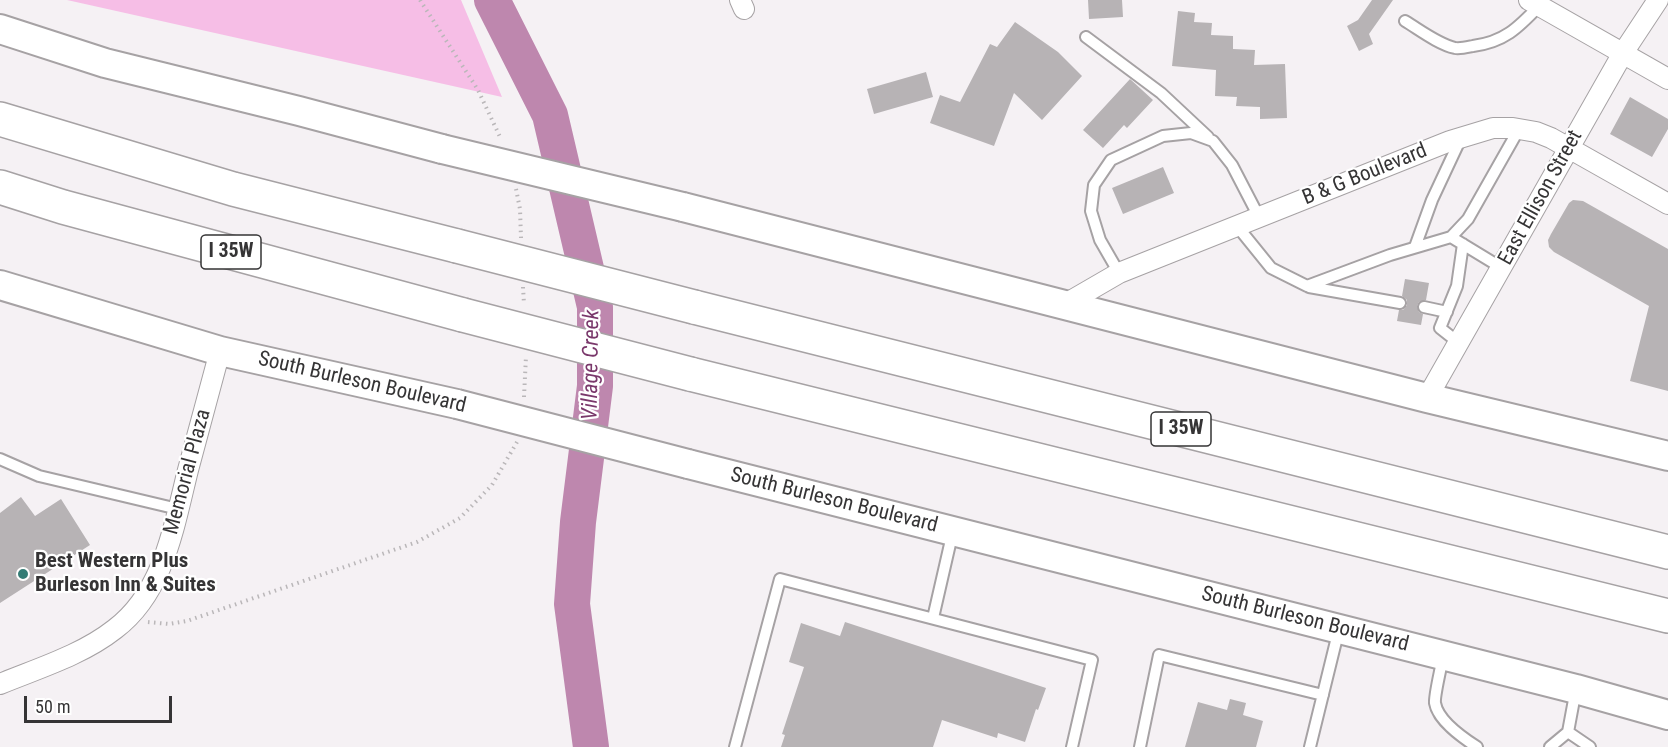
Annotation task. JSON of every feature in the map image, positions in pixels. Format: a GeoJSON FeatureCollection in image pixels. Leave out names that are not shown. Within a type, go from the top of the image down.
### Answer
{"type":"FeatureCollection","features":[{"type":"Feature","properties":{"kind":"highway","name":"I 35W"},"geometry":{"type":"LineString","coordinates":[[0,119],[233,189],[1668,552]]}},
{"type":"Feature","properties":{"kind":"highway","name":"I 35W"},"geometry":{"type":"LineString","coordinates":[[0,187],[63,207],[690,374],[1666,615]]}},
{"type":"Feature","properties":{"kind":"main road"},"geometry":{"type":"LineString","coordinates":[[0,29],[105,63],[442,149],[683,207],[1427,398],[1668,456]]}},
{"type":"Feature","properties":{"kind":"main road","name":"South Burleson Boulevard"},"geometry":{"type":"LineString","coordinates":[[0,285],[220,351],[457,404],[1576,689],[1668,715]]}},
{"type":"Feature","properties":{"kind":"street","name":"East Ellison Street"},"geometry":{"type":"LineString","coordinates":[[1427,398],[1623,53],[1658,0]]}},
{"type":"Feature","properties":{"kind":"street"},"geometry":{"type":"LineString","coordinates":[[1534,3],[1668,79]]}},
{"type":"Feature","properties":{"kind":"street","name":"B & G Boulevard"},"geometry":{"type":"LineString","coordinates":[[1062,306],[1119,273],[1461,138],[1493,129],[1519,129],[1536,132],[1668,204]]}},
{"type":"Feature","properties":{"kind":"street","name":"Memorial Plaza"},"geometry":{"type":"LineString","coordinates":[[0,684],[90,646],[117,628],[136,610],[155,582],[170,543],[220,351]]}},
{"type":"Feature","properties":{"kind":"lane"},"geometry":{"type":"LineString","coordinates":[[1405,21],[1455,48],[1484,45],[1505,37],[1521,25],[1534,3]]}},
{"type":"Feature","properties":{"kind":"lane"},"geometry":{"type":"LineString","coordinates":[[1086,38],[1161,93],[1213,141],[1232,165],[1259,217]]}},
{"type":"Feature","properties":{"kind":"lane"},"geometry":{"type":"LineString","coordinates":[[1307,286],[1390,255],[1451,237],[1468,219],[1519,129]]}},
{"type":"Feature","properties":{"kind":"lane"},"geometry":{"type":"LineString","coordinates":[[1119,273],[1100,240],[1091,211],[1094,185],[1111,160],[1162,136],[1191,133],[1213,141]]}},
{"type":"Feature","properties":{"kind":"lane"},"geometry":{"type":"LineString","coordinates":[[1415,247],[1432,200],[1461,138]]}},
{"type":"Feature","properties":{"kind":"lane"},"geometry":{"type":"LineString","coordinates":[[1237,226],[1271,268],[1307,286],[1400,303]]}},
{"type":"Feature","properties":{"kind":"lane"},"geometry":{"type":"LineString","coordinates":[[1451,237],[1502,268]]}},
{"type":"Feature","properties":{"kind":"lane"},"geometry":{"type":"LineString","coordinates":[[1459,343],[1440,328],[1457,286],[1463,244]]}},
{"type":"Feature","properties":{"kind":"lane"},"geometry":{"type":"LineString","coordinates":[[1424,307],[1447,312]]}},
{"type":"Feature","properties":{"kind":"lane"},"geometry":{"type":"LineString","coordinates":[[0,459],[39,476],[178,509]]}},
{"type":"Feature","properties":{"kind":"lane"},"geometry":{"type":"LineString","coordinates":[[933,618],[953,530]]}},
{"type":"Feature","properties":{"kind":"lane"},"geometry":{"type":"LineString","coordinates":[[735,747],[780,579],[1092,660],[1072,747]]}},
{"type":"Feature","properties":{"kind":"lane"},"geometry":{"type":"LineString","coordinates":[[1310,747],[1339,629]]}},
{"type":"Feature","properties":{"kind":"lane"},"geometry":{"type":"LineString","coordinates":[[1140,747],[1159,655],[1323,695]]}},
{"type":"Feature","properties":{"kind":"lane"},"geometry":{"type":"LineString","coordinates":[[1443,656],[1435,703],[1446,723],[1477,747]]}},
{"type":"Feature","properties":{"kind":"lane"},"geometry":{"type":"LineString","coordinates":[[1550,747],[1568,732],[1576,689]]}},
{"type":"Feature","properties":{"kind":"lane"},"geometry":{"type":"LineString","coordinates":[[1568,732],[1590,747]]}},
{"type":"Feature","properties":{"kind":"path"},"geometry":{"type":"LineString","coordinates":[[420,0],[478,90],[501,140]]}},
{"type":"Feature","properties":{"kind":"path"},"geometry":{"type":"LineString","coordinates":[[514,179],[520,208],[522,243]]}},
{"type":"Feature","properties":{"kind":"path"},"geometry":{"type":"LineString","coordinates":[[523,278],[524,313]]}},
{"type":"Feature","properties":{"kind":"path"},"geometry":{"type":"LineString","coordinates":[[524,404],[527,370],[526,347]]}},
{"type":"Feature","properties":{"kind":"path"},"geometry":{"type":"LineString","coordinates":[[138,619],[169,624],[188,621],[417,543],[460,518],[492,485],[515,448],[518,437]]}},
{"type":"Feature","properties":{"kind":"shaded area"},"geometry":{"type":"Polygon","coordinates":[[[67,0],[461,0],[502,97],[67,0]]]}},
{"type":"Feature","properties":{"kind":"building"},"geometry":{"type":"Polygon","coordinates":[[[1088,0],[1122,0],[1123,17],[1089,19],[1088,0]]]}},
{"type":"Feature","properties":{"kind":"building"},"geometry":{"type":"Polygon","coordinates":[[[1372,0],[1393,0],[1369,34],[1373,44],[1359,51],[1347,26],[1358,20],[1372,0]]]}},
{"type":"Feature","properties":{"kind":"building"},"geometry":{"type":"Polygon","coordinates":[[[1178,11],[1195,13],[1194,22],[1212,23],[1211,35],[1233,36],[1233,49],[1255,50],[1254,65],[1285,64],[1287,118],[1260,119],[1260,107],[1236,106],[1237,97],[1215,96],[1216,70],[1172,66],[1178,11]]]}},
{"type":"Feature","properties":{"kind":"building"},"geometry":{"type":"Polygon","coordinates":[[[1015,22],[1058,52],[1082,76],[1042,120],[1014,93],[994,146],[930,123],[940,95],[960,102],[990,44],[997,47],[1015,22]]]}},
{"type":"Feature","properties":{"kind":"building"},"geometry":{"type":"Polygon","coordinates":[[[926,72],[933,97],[874,114],[867,89],[926,72]]]}},
{"type":"Feature","properties":{"kind":"building"},"geometry":{"type":"Polygon","coordinates":[[[1130,79],[1153,100],[1127,128],[1124,125],[1103,148],[1083,130],[1130,79]]]}},
{"type":"Feature","properties":{"kind":"building"},"geometry":{"type":"Polygon","coordinates":[[[1630,97],[1668,119],[1668,129],[1652,157],[1610,134],[1630,97]]]}},
{"type":"Feature","properties":{"kind":"building"},"geometry":{"type":"Polygon","coordinates":[[[1163,167],[1174,193],[1123,214],[1112,188],[1163,167]]]}},
{"type":"Feature","properties":{"kind":"building"},"geometry":{"type":"Polygon","coordinates":[[[1573,200],[1583,201],[1668,249],[1668,391],[1630,381],[1649,306],[1549,247],[1548,240],[1551,234],[1573,200]]]}},
{"type":"Feature","properties":{"kind":"building"},"geometry":{"type":"Polygon","coordinates":[[[1405,279],[1429,283],[1426,300],[1419,302],[1417,306],[1419,312],[1423,314],[1421,325],[1397,321],[1399,310],[1403,310],[1407,305],[1407,300],[1402,296],[1405,279]]]}},
{"type":"Feature","properties":{"kind":"building","name":"Best Western Plus Burleson Inn & Suites"},"geometry":{"type":"Polygon","coordinates":[[[21,497],[35,516],[61,499],[90,545],[0,603],[0,513],[21,497]]]}},
{"type":"Feature","properties":{"kind":"building"},"geometry":{"type":"Polygon","coordinates":[[[845,622],[1046,688],[1025,742],[998,733],[997,738],[942,720],[933,747],[781,747],[785,735],[782,734],[804,667],[789,662],[801,623],[840,636],[845,622]]]}},
{"type":"Feature","properties":{"kind":"building"},"geometry":{"type":"Polygon","coordinates":[[[1230,699],[1246,703],[1243,715],[1263,721],[1256,747],[1185,747],[1198,702],[1227,710],[1230,699]]]}},
{"type":"Feature","properties":{"kind":"waterway","name":"Village Creek"},"geometry":{"type":"LineString","coordinates":[[492,0],[550,115],[595,307],[595,386],[578,522],[572,604],[591,747]]}},
{"type":"Feature","properties":{"kind":"place","name":"Best Western Plus Burleson Inn & Suites"},"geometry":{"type":"Point","coordinates":[23,574]}}]}
